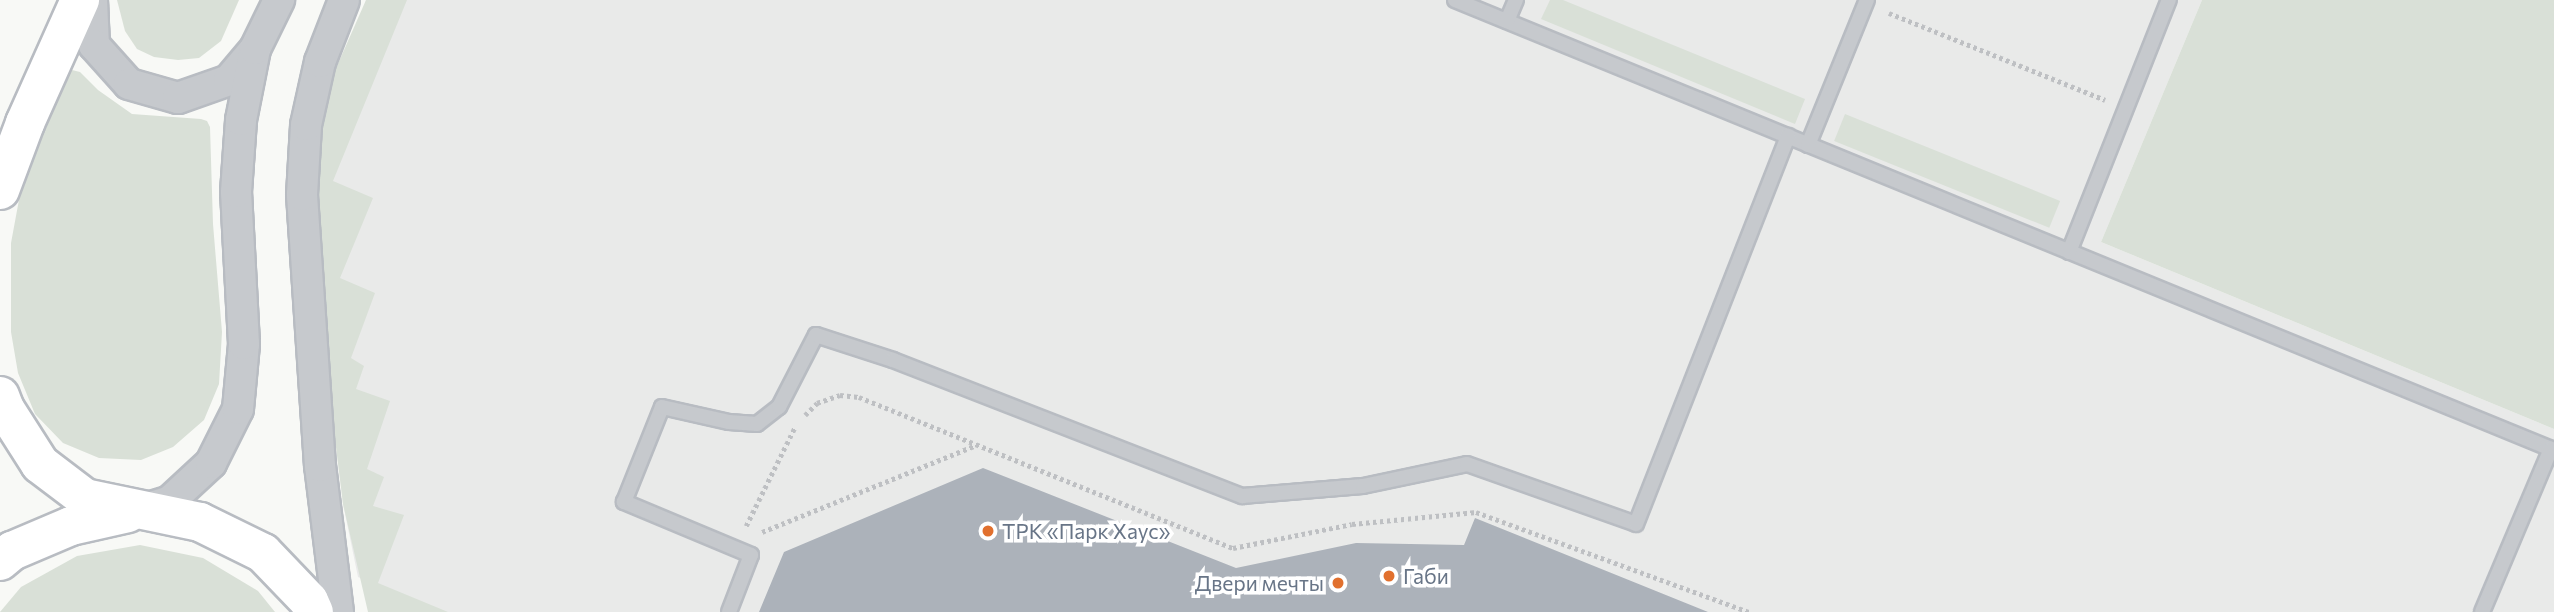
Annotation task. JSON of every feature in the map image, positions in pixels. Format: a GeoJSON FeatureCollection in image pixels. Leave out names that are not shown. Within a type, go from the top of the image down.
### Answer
{"type":"FeatureCollection","features":[{"type":"Feature","properties":{"kind":"main road"},"geometry":{"type":"LineString","coordinates":[[0,190],[25,123],[80,0]]}},
{"type":"Feature","properties":{"kind":"main road"},"geometry":{"type":"LineString","coordinates":[[0,396],[5,409],[40,464],[85,498],[137,511],[200,522],[263,553],[309,601],[314,612]]}},
{"type":"Feature","properties":{"kind":"main road"},"geometry":{"type":"LineString","coordinates":[[0,561],[12,551],[71,526],[137,511]]}},
{"type":"Feature","properties":{"kind":"street"},"geometry":{"type":"LineString","coordinates":[[92,0],[94,45],[130,84],[178,98],[229,80],[255,49],[279,0]]}},
{"type":"Feature","properties":{"kind":"street"},"geometry":{"type":"LineString","coordinates":[[338,612],[320,466],[302,195],[306,125],[314,87],[320,62],[344,0]]}},
{"type":"Feature","properties":{"kind":"street"},"geometry":{"type":"LineString","coordinates":[[137,511],[170,501],[211,463],[238,409],[244,344],[236,192],[241,120],[255,49]]}},
{"type":"Feature","properties":{"kind":"lane"},"geometry":{"type":"LineString","coordinates":[[1455,0],[2553,449],[2482,612]]}},
{"type":"Feature","properties":{"kind":"lane"},"geometry":{"type":"LineString","coordinates":[[1507,21],[1516,0]]}},
{"type":"Feature","properties":{"kind":"lane"},"geometry":{"type":"LineString","coordinates":[[2069,251],[2169,0]]}},
{"type":"Feature","properties":{"kind":"lane"},"geometry":{"type":"LineString","coordinates":[[1808,145],[1866,2]]}},
{"type":"Feature","properties":{"kind":"lane"},"geometry":{"type":"LineString","coordinates":[[729,612],[751,555],[736,545],[624,502],[662,407],[729,422],[757,424],[779,407],[816,335],[893,360],[1242,496],[1363,486],[1467,464],[1636,524],[1788,136]]}},
{"type":"Feature","properties":{"kind":"path"},"geometry":{"type":"LineString","coordinates":[[1866,2],[2125,108]]}},
{"type":"Feature","properties":{"kind":"path"},"geometry":{"type":"LineString","coordinates":[[736,545],[796,425],[817,403],[840,396],[859,397],[1233,548],[1352,524],[1476,512],[1749,612]]}},
{"type":"Feature","properties":{"kind":"path"},"geometry":{"type":"LineString","coordinates":[[736,545],[975,446]]}},
{"type":"Feature","properties":{"kind":"shaded area"},"geometry":{"type":"Polygon","coordinates":[[[117,0],[239,0],[221,41],[199,58],[178,60],[154,57],[137,49],[125,31],[117,0]]]}},
{"type":"Feature","properties":{"kind":"shaded area"},"geometry":{"type":"Polygon","coordinates":[[[366,0],[2202,0],[2101,242],[2554,429],[2554,612],[431,612],[358,577],[343,504],[318,187],[366,0]]]}},
{"type":"Feature","properties":{"kind":"shaded area"},"geometry":{"type":"Polygon","coordinates":[[[366,0],[407,0],[333,181],[373,198],[340,278],[375,293],[351,358],[364,366],[356,389],[390,401],[367,469],[384,477],[373,506],[404,515],[378,583],[448,612],[368,612],[343,504],[324,351],[318,187],[326,91],[366,0]]]}},
{"type":"Feature","properties":{"kind":"shaded area"},"geometry":{"type":"Polygon","coordinates":[[[1550,0],[1563,0],[1805,99],[1795,124],[1541,19],[1550,0]]]}},
{"type":"Feature","properties":{"kind":"shaded area"},"geometry":{"type":"Polygon","coordinates":[[[2202,0],[2554,0],[2554,429],[2101,242],[2202,0]]]}},
{"type":"Feature","properties":{"kind":"shaded area"},"geometry":{"type":"Polygon","coordinates":[[[68,69],[80,72],[98,90],[132,114],[201,119],[207,121],[210,127],[213,224],[222,332],[219,384],[204,420],[173,447],[141,460],[99,458],[63,443],[35,414],[18,373],[11,332],[11,243],[23,178],[68,69]]]}},
{"type":"Feature","properties":{"kind":"shaded area"},"geometry":{"type":"Polygon","coordinates":[[[1845,114],[2060,201],[2049,228],[1834,141],[1845,114]]]}},
{"type":"Feature","properties":{"kind":"shaded area"},"geometry":{"type":"Polygon","coordinates":[[[140,545],[203,558],[258,591],[275,612],[0,612],[21,587],[77,556],[140,545]]]}},
{"type":"Feature","properties":{"kind":"building","name":"ТРК «Парк Хаус»"},"geometry":{"type":"Polygon","coordinates":[[[983,468],[1236,568],[1356,543],[1464,545],[1475,518],[1708,612],[759,612],[784,552],[983,468]]]}},
{"type":"Feature","properties":{"kind":"place","name":"ТРК «Парк Хаус»"},"geometry":{"type":"Point","coordinates":[988,531]}},
{"type":"Feature","properties":{"kind":"place","name":"Габи"},"geometry":{"type":"Point","coordinates":[1389,576]}},
{"type":"Feature","properties":{"kind":"place","name":"Двери мечты"},"geometry":{"type":"Point","coordinates":[1338,583]}}]}
